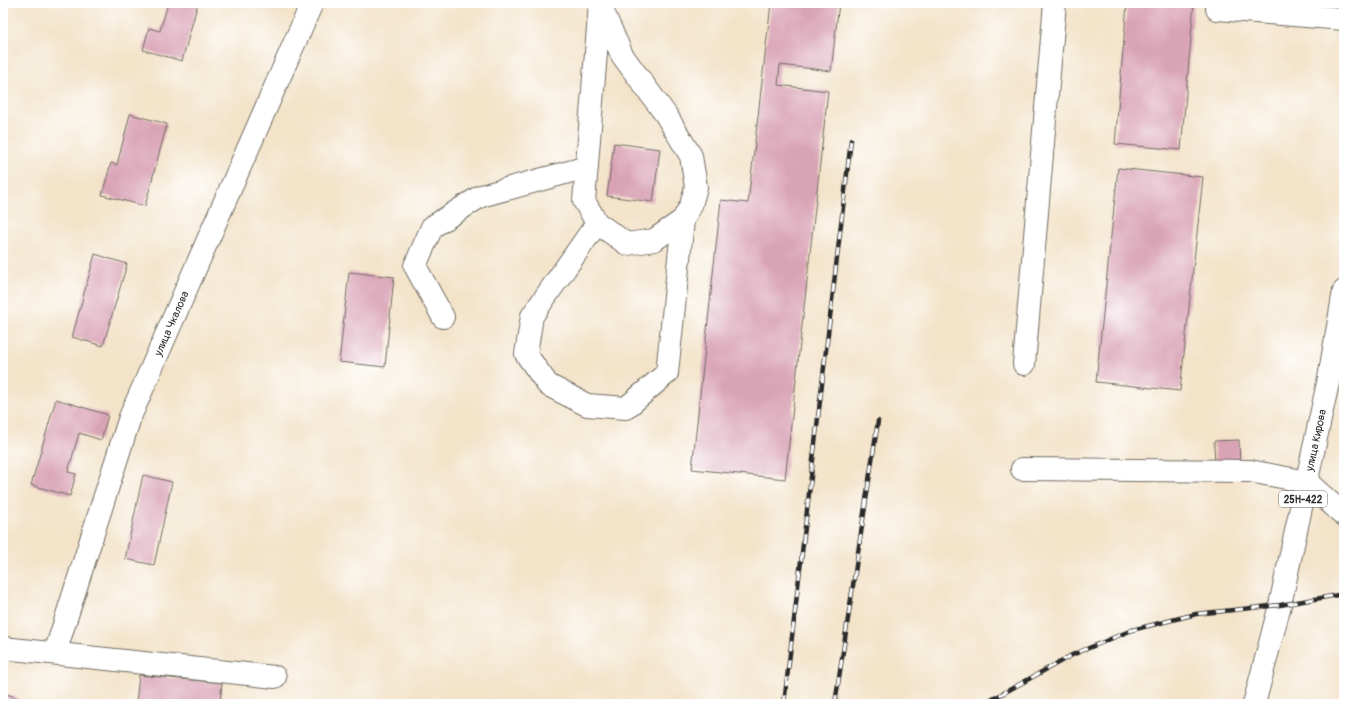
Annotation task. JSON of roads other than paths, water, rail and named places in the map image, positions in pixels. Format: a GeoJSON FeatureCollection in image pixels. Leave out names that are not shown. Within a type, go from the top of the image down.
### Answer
{"type":"FeatureCollection","features":[{"type":"Feature","properties":{"kind":"street","name":"улица Чкалова"},"geometry":{"type":"LineString","coordinates":[[55,653],[130,417],[312,3]]}},
{"type":"Feature","properties":{"kind":"street"},"geometry":{"type":"LineString","coordinates":[[1024,364],[1055,3]]}},
{"type":"Feature","properties":{"kind":"street"},"geometry":{"type":"LineString","coordinates":[[600,4],[584,201],[597,223],[627,244],[654,240],[683,220]]}},
{"type":"Feature","properties":{"kind":"street"},"geometry":{"type":"LineString","coordinates":[[597,223],[532,316],[526,354],[548,385],[587,404],[626,408],[667,373],[683,220],[691,205],[696,187],[692,156],[666,115],[622,55],[600,4]]}},
{"type":"Feature","properties":{"kind":"street"},"geometry":{"type":"LineString","coordinates":[[1217,9],[1344,19]]}},
{"type":"Feature","properties":{"kind":"street"},"geometry":{"type":"LineString","coordinates":[[443,317],[415,266],[432,227],[481,196],[587,167]]}},
{"type":"Feature","properties":{"kind":"street","name":"улица Кирова"},"geometry":{"type":"LineString","coordinates":[[1254,704],[1280,605],[1307,482],[1329,378],[1344,292]]}},
{"type":"Feature","properties":{"kind":"street"},"geometry":{"type":"LineString","coordinates":[[1022,469],[1250,471],[1307,482],[1344,515]]}},
{"type":"Feature","properties":{"kind":"street"},"geometry":{"type":"LineString","coordinates":[[3,648],[275,677]]}},
{"type":"Feature","properties":{"kind":"railway"},"geometry":{"type":"LineString","coordinates":[[784,704],[851,140]]}},
{"type":"Feature","properties":{"kind":"railway"},"geometry":{"type":"LineString","coordinates":[[835,704],[878,421]]}},
{"type":"Feature","properties":{"kind":"railway"},"geometry":{"type":"LineString","coordinates":[[984,704],[1072,655],[1132,630],[1196,614],[1280,605],[1344,594]]}}]}
